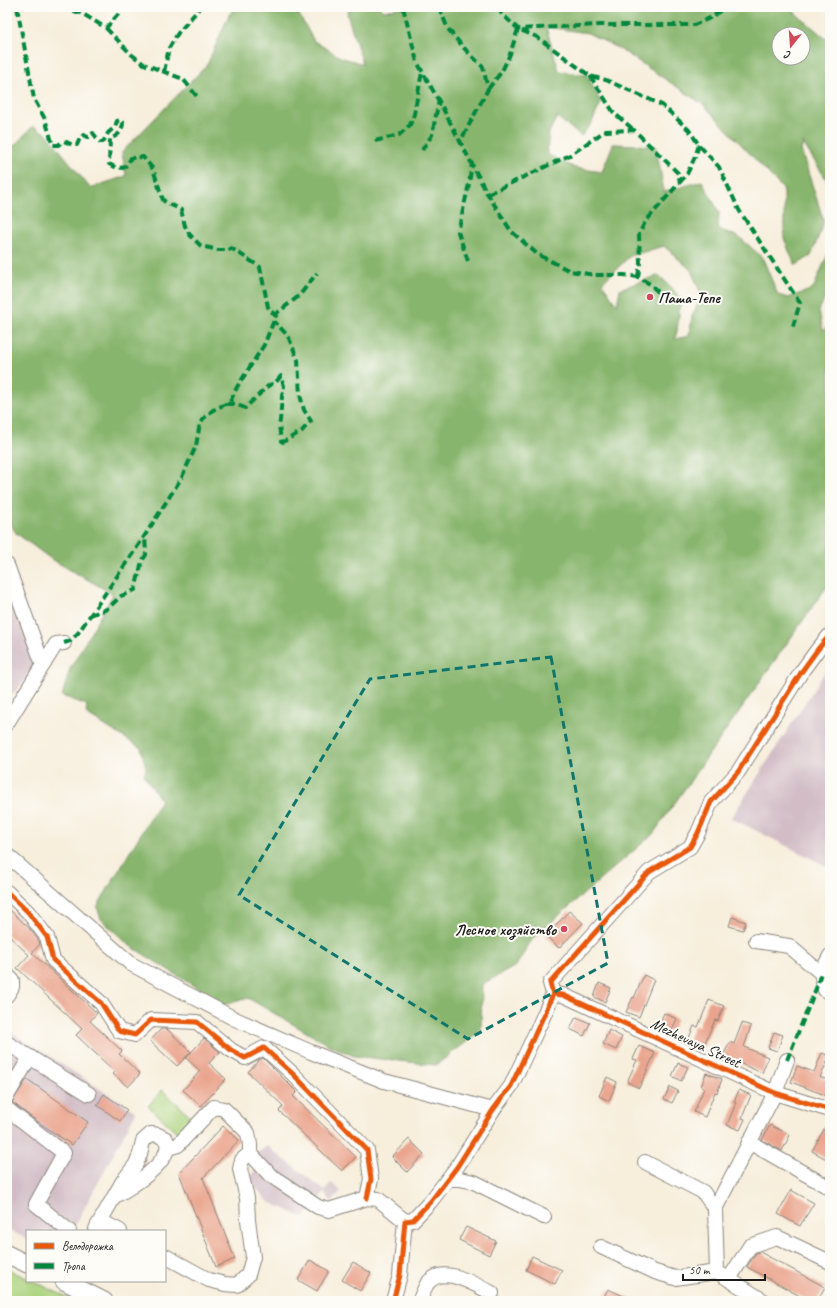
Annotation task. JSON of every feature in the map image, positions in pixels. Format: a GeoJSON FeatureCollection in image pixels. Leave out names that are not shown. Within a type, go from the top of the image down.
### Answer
{"type":"FeatureCollection","features":[{"type":"Feature","properties":{"kind":"main road"},"geometry":{"type":"LineString","coordinates":[[7,1254],[26,1264]]}},
{"type":"Feature","properties":{"kind":"main road"},"geometry":{"type":"LineString","coordinates":[[67,1282],[96,1299]]}},
{"type":"Feature","properties":{"kind":"street"},"geometry":{"type":"LineString","coordinates":[[7,565],[43,665]]}},
{"type":"Feature","properties":{"kind":"street"},"geometry":{"type":"LineString","coordinates":[[115,1196],[125,1191],[157,1166],[168,1148],[178,1145],[214,1107],[224,1109],[248,1133],[250,1154],[270,1175],[318,1207],[329,1210],[367,1198],[378,1199],[404,1221],[413,1220],[431,1201],[457,1167],[511,1086],[544,1017],[553,994],[550,983],[649,872],[690,847],[698,833],[711,802],[738,772],[802,672],[830,635]]}},
{"type":"Feature","properties":{"kind":"street"},"geometry":{"type":"LineString","coordinates":[[7,723],[56,644],[64,643]]}},
{"type":"Feature","properties":{"kind":"street"},"geometry":{"type":"LineString","coordinates":[[7,855],[131,964],[228,1016],[311,1052],[384,1081],[494,1110]]}},
{"type":"Feature","properties":{"kind":"street"},"geometry":{"type":"LineString","coordinates":[[7,892],[28,912],[47,937],[53,960],[101,1003],[119,1031],[136,1035],[150,1020],[197,1022],[231,1050],[245,1058],[264,1048],[293,1074],[367,1150],[371,1179],[367,1198]]}},
{"type":"Feature","properties":{"kind":"street"},"geometry":{"type":"LineString","coordinates":[[756,941],[789,946],[821,973],[825,990],[830,993]]}},
{"type":"Feature","properties":{"kind":"street"},"geometry":{"type":"LineString","coordinates":[[821,973],[830,956]]}},
{"type":"Feature","properties":{"kind":"street"},"geometry":{"type":"LineString","coordinates":[[7,975],[12,980],[12,987],[7,995]]}},
{"type":"Feature","properties":{"kind":"street","name":"Mezhevaya Street"},"geometry":{"type":"LineString","coordinates":[[553,994],[563,995],[775,1093],[830,1110]]}},
{"type":"Feature","properties":{"kind":"street"},"geometry":{"type":"LineString","coordinates":[[7,1043],[89,1094]]}},
{"type":"Feature","properties":{"kind":"street"},"geometry":{"type":"LineString","coordinates":[[7,1096],[30,1057]]}},
{"type":"Feature","properties":{"kind":"street"},"geometry":{"type":"LineString","coordinates":[[717,1272],[715,1209],[775,1093],[787,1060]]}},
{"type":"Feature","properties":{"kind":"street"},"geometry":{"type":"LineString","coordinates":[[7,1109],[64,1153],[36,1204],[68,1230]]}},
{"type":"Feature","properties":{"kind":"street"},"geometry":{"type":"LineString","coordinates":[[96,1228],[123,1181],[136,1164],[143,1141],[151,1134],[158,1135],[166,1139],[168,1148]]}},
{"type":"Feature","properties":{"kind":"street"},"geometry":{"type":"LineString","coordinates":[[749,1142],[830,1188]]}},
{"type":"Feature","properties":{"kind":"street"},"geometry":{"type":"LineString","coordinates":[[166,1257],[209,1280],[225,1284],[237,1285],[248,1276],[253,1257],[248,1220],[247,1198],[240,1169],[242,1160],[250,1154]]}},
{"type":"Feature","properties":{"kind":"street"},"geometry":{"type":"LineString","coordinates":[[645,1162],[703,1192],[715,1209]]}},
{"type":"Feature","properties":{"kind":"street"},"geometry":{"type":"LineString","coordinates":[[448,1179],[460,1179],[474,1182],[544,1217]]}},
{"type":"Feature","properties":{"kind":"street"},"geometry":{"type":"LineString","coordinates":[[393,1301],[400,1275],[404,1221]]}},
{"type":"Feature","properties":{"kind":"street"},"geometry":{"type":"LineString","coordinates":[[96,1228],[103,1222],[118,1230]]}},
{"type":"Feature","properties":{"kind":"street"},"geometry":{"type":"LineString","coordinates":[[729,1279],[750,1246],[777,1236],[830,1262]]}},
{"type":"Feature","properties":{"kind":"street"},"geometry":{"type":"LineString","coordinates":[[601,1247],[655,1272],[675,1278],[717,1272],[764,1301]]}},
{"type":"Feature","properties":{"kind":"street"},"geometry":{"type":"LineString","coordinates":[[419,1301],[428,1283],[438,1275],[458,1278],[492,1293]]}},
{"type":"Feature","properties":{"kind":"highlighted area"},"geometry":{"type":"Polygon","coordinates":[[[551,657],[608,963],[468,1039],[239,895],[370,679],[551,657]]]}},
{"type":"Feature","properties":{"kind":"shaded area"},"geometry":{"type":"Polygon","coordinates":[[[7,580],[38,665],[12,695],[7,691],[7,580]]]}},
{"type":"Feature","properties":{"kind":"shaded area"},"geometry":{"type":"Polygon","coordinates":[[[830,664],[830,868],[731,818],[830,664]]]}},
{"type":"Feature","properties":{"kind":"shaded area"},"geometry":{"type":"Polygon","coordinates":[[[7,1029],[136,1112],[73,1230],[26,1230],[26,1238],[7,1229],[7,1029]]]}},
{"type":"Feature","properties":{"kind":"shaded area"},"geometry":{"type":"Polygon","coordinates":[[[267,1146],[325,1191],[331,1183],[341,1191],[332,1202],[324,1193],[304,1218],[269,1202],[249,1180],[256,1168],[255,1155],[267,1146]]]}},
{"type":"Feature","properties":{"kind":"green space"},"geometry":{"type":"Polygon","coordinates":[[[235,7],[297,7],[297,11],[314,41],[340,57],[363,64],[347,14],[349,7],[381,7],[383,11],[397,7],[788,7],[811,26],[771,26],[771,66],[811,66],[811,26],[830,42],[830,190],[826,179],[803,143],[801,150],[824,222],[811,256],[796,265],[784,238],[784,190],[704,105],[623,51],[588,33],[546,27],[559,71],[587,75],[601,103],[591,124],[581,136],[557,117],[549,132],[547,154],[575,168],[602,172],[613,144],[656,146],[664,192],[702,181],[719,212],[718,229],[739,237],[762,257],[778,295],[788,298],[813,289],[830,249],[830,289],[819,310],[823,331],[830,323],[830,582],[653,834],[533,938],[516,966],[482,984],[481,1031],[436,1065],[354,1056],[325,1043],[248,998],[224,1005],[129,945],[101,919],[97,907],[161,800],[144,775],[146,768],[141,748],[86,714],[87,705],[62,696],[70,669],[113,594],[51,559],[16,533],[7,519],[7,147],[14,146],[33,126],[47,134],[90,188],[126,176],[122,152],[207,65],[229,15],[235,7]],[[664,246],[630,256],[602,283],[617,305],[620,289],[659,275],[681,298],[675,339],[689,336],[692,316],[702,296],[691,270],[664,246]]]}},
{"type":"Feature","properties":{"kind":"green space"},"geometry":{"type":"Polygon","coordinates":[[[162,1090],[194,1119],[180,1135],[148,1106],[162,1090]]]}},
{"type":"Feature","properties":{"kind":"green space"},"geometry":{"type":"Polygon","coordinates":[[[7,1269],[26,1278],[26,1282],[35,1282],[75,1301],[7,1301],[7,1269]]]}},
{"type":"Feature","properties":{"kind":"building"},"geometry":{"type":"Polygon","coordinates":[[[7,907],[29,928],[39,941],[40,944],[32,953],[97,1013],[90,1021],[122,1051],[119,1054],[140,1074],[128,1087],[113,1074],[115,1072],[76,1035],[82,1029],[17,968],[29,955],[7,934],[7,907]]]}},
{"type":"Feature","properties":{"kind":"building","name":"Лесное хозяйство"},"geometry":{"type":"Polygon","coordinates":[[[569,911],[583,923],[559,948],[546,936],[569,911]]]}},
{"type":"Feature","properties":{"kind":"building"},"geometry":{"type":"Polygon","coordinates":[[[732,917],[746,922],[743,930],[729,926],[732,917]]]}},
{"type":"Feature","properties":{"kind":"building"},"geometry":{"type":"Polygon","coordinates":[[[644,975],[654,980],[639,1017],[626,1012],[644,975]]]}},
{"type":"Feature","properties":{"kind":"building"},"geometry":{"type":"Polygon","coordinates":[[[599,983],[611,988],[605,1002],[594,997],[599,983]]]}},
{"type":"Feature","properties":{"kind":"building"},"geometry":{"type":"Polygon","coordinates":[[[709,1000],[724,1006],[718,1021],[715,1020],[703,1047],[688,1040],[694,1026],[698,1027],[709,1000]]]}},
{"type":"Feature","properties":{"kind":"building"},"geometry":{"type":"Polygon","coordinates":[[[664,1013],[677,1019],[671,1032],[658,1027],[664,1013]]]}},
{"type":"Feature","properties":{"kind":"building"},"geometry":{"type":"Polygon","coordinates":[[[576,1017],[590,1023],[584,1036],[570,1029],[576,1017]]]}},
{"type":"Feature","properties":{"kind":"building"},"geometry":{"type":"Polygon","coordinates":[[[742,1023],[751,1026],[744,1047],[768,1057],[762,1073],[723,1056],[730,1042],[734,1044],[742,1023]]]}},
{"type":"Feature","properties":{"kind":"building"},"geometry":{"type":"Polygon","coordinates":[[[161,1029],[167,1029],[191,1052],[177,1066],[150,1041],[161,1029]]]}},
{"type":"Feature","properties":{"kind":"building"},"geometry":{"type":"Polygon","coordinates":[[[609,1030],[622,1037],[616,1050],[603,1044],[609,1030]]]}},
{"type":"Feature","properties":{"kind":"building"},"geometry":{"type":"Polygon","coordinates":[[[774,1032],[783,1035],[777,1051],[768,1048],[774,1032]]]}},
{"type":"Feature","properties":{"kind":"building"},"geometry":{"type":"Polygon","coordinates":[[[204,1038],[220,1052],[209,1063],[226,1079],[201,1106],[183,1090],[200,1071],[186,1058],[204,1038]]]}},
{"type":"Feature","properties":{"kind":"building"},"geometry":{"type":"Polygon","coordinates":[[[639,1046],[655,1053],[639,1088],[627,1082],[637,1060],[633,1059],[639,1046]]]}},
{"type":"Feature","properties":{"kind":"building"},"geometry":{"type":"Polygon","coordinates":[[[822,1053],[830,1056],[820,1077],[830,1081],[830,1097],[791,1082],[797,1066],[814,1072],[822,1053]]]}},
{"type":"Feature","properties":{"kind":"building"},"geometry":{"type":"Polygon","coordinates":[[[263,1058],[297,1092],[293,1096],[356,1157],[342,1171],[279,1111],[283,1106],[248,1072],[259,1060],[263,1058]]]}},
{"type":"Feature","properties":{"kind":"building"},"geometry":{"type":"Polygon","coordinates":[[[678,1063],[688,1067],[681,1081],[672,1076],[678,1063]]]}},
{"type":"Feature","properties":{"kind":"building"},"geometry":{"type":"Polygon","coordinates":[[[706,1073],[722,1079],[705,1117],[694,1112],[704,1088],[701,1087],[706,1073]]]}},
{"type":"Feature","properties":{"kind":"building"},"geometry":{"type":"Polygon","coordinates":[[[607,1077],[617,1082],[609,1101],[599,1096],[607,1077]]]}},
{"type":"Feature","properties":{"kind":"building"},"geometry":{"type":"Polygon","coordinates":[[[27,1079],[88,1122],[72,1145],[12,1102],[27,1079]]]}},
{"type":"Feature","properties":{"kind":"building"},"geometry":{"type":"Polygon","coordinates":[[[670,1087],[678,1091],[672,1103],[664,1099],[670,1087]]]}},
{"type":"Feature","properties":{"kind":"building"},"geometry":{"type":"Polygon","coordinates":[[[739,1090],[751,1095],[742,1118],[745,1119],[740,1130],[727,1125],[736,1103],[734,1102],[739,1090]]]}},
{"type":"Feature","properties":{"kind":"building"},"geometry":{"type":"Polygon","coordinates":[[[104,1094],[127,1110],[120,1121],[97,1105],[104,1094]]]}},
{"type":"Feature","properties":{"kind":"building"},"geometry":{"type":"Polygon","coordinates":[[[830,1118],[830,1161],[812,1151],[830,1118]]]}},
{"type":"Feature","properties":{"kind":"building"},"geometry":{"type":"Polygon","coordinates":[[[770,1125],[790,1135],[782,1151],[762,1140],[770,1125]]]}},
{"type":"Feature","properties":{"kind":"building"},"geometry":{"type":"Polygon","coordinates":[[[223,1126],[239,1140],[203,1178],[235,1259],[216,1267],[179,1173],[223,1126]]]}},
{"type":"Feature","properties":{"kind":"building"},"geometry":{"type":"Polygon","coordinates":[[[409,1139],[424,1154],[407,1172],[392,1157],[409,1139]]]}},
{"type":"Feature","properties":{"kind":"building"},"geometry":{"type":"Polygon","coordinates":[[[791,1190],[814,1203],[800,1226],[778,1214],[791,1190]]]}},
{"type":"Feature","properties":{"kind":"building"},"geometry":{"type":"Polygon","coordinates":[[[466,1227],[496,1241],[489,1255],[459,1240],[466,1227]]]}},
{"type":"Feature","properties":{"kind":"building"},"geometry":{"type":"Polygon","coordinates":[[[760,1252],[825,1287],[817,1301],[809,1301],[747,1267],[756,1253],[760,1252]]]}},
{"type":"Feature","properties":{"kind":"building"},"geometry":{"type":"Polygon","coordinates":[[[532,1256],[562,1270],[555,1284],[526,1270],[532,1256]]]}},
{"type":"Feature","properties":{"kind":"building"},"geometry":{"type":"Polygon","coordinates":[[[310,1260],[329,1271],[317,1291],[298,1280],[310,1260]]]}},
{"type":"Feature","properties":{"kind":"building"},"geometry":{"type":"Polygon","coordinates":[[[353,1262],[371,1273],[360,1291],[342,1280],[353,1262]]]}},
{"type":"Feature","properties":{"kind":"building"},"geometry":{"type":"Polygon","coordinates":[[[608,1289],[635,1301],[602,1301],[608,1289]]]}},
{"type":"Feature","properties":{"kind":"marked path"},"geometry":{"type":"LineString","coordinates":[[17,7],[34,99],[45,119],[53,145],[58,145],[64,141],[77,145],[80,138],[84,135],[89,137],[93,133],[100,142],[103,142],[108,133],[115,127],[117,121],[120,120],[123,122],[120,132],[110,139],[109,164],[115,167],[123,168],[127,165],[131,158],[143,157],[153,169],[163,200],[181,210],[185,226],[190,235],[201,246],[218,250],[229,250],[231,248],[260,267],[268,307],[276,316]]}},
{"type":"Feature","properties":{"kind":"marked path"},"geometry":{"type":"LineString","coordinates":[[62,7],[83,14],[106,28],[125,7]]}},
{"type":"Feature","properties":{"kind":"marked path"},"geometry":{"type":"LineString","coordinates":[[164,72],[169,48],[178,33],[198,10],[198,7]]}},
{"type":"Feature","properties":{"kind":"marked path"},"geometry":{"type":"LineString","coordinates":[[403,7],[417,62],[487,193],[511,231],[537,254],[570,271],[595,275],[624,275],[638,277],[650,284],[666,300]]}},
{"type":"Feature","properties":{"kind":"marked path"},"geometry":{"type":"LineString","coordinates":[[439,7],[448,29],[483,67],[488,89],[460,142]]}},
{"type":"Feature","properties":{"kind":"marked path"},"geometry":{"type":"LineString","coordinates":[[499,7],[501,13],[518,29],[599,25],[694,25],[712,17],[725,7]]}},
{"type":"Feature","properties":{"kind":"marked path"},"geometry":{"type":"LineString","coordinates":[[106,28],[131,54],[144,64],[183,79],[199,99]]}},
{"type":"Feature","properties":{"kind":"marked path"},"geometry":{"type":"LineString","coordinates":[[488,89],[502,71],[510,54],[518,29],[537,37],[590,76],[606,80],[662,105],[689,130],[699,145],[719,167],[739,210],[800,303],[792,329]]}},
{"type":"Feature","properties":{"kind":"marked path"},"geometry":{"type":"LineString","coordinates":[[375,141],[399,135],[410,125],[414,114],[422,72]]}},
{"type":"Feature","properties":{"kind":"marked path"},"geometry":{"type":"LineString","coordinates":[[590,76],[614,113],[634,130]]}},
{"type":"Feature","properties":{"kind":"marked path"},"geometry":{"type":"LineString","coordinates":[[422,150],[432,135],[439,100]]}},
{"type":"Feature","properties":{"kind":"marked path"},"geometry":{"type":"LineString","coordinates":[[488,194],[570,155],[605,131],[634,130],[678,173],[680,182]]}},
{"type":"Feature","properties":{"kind":"marked path"},"geometry":{"type":"LineString","coordinates":[[638,277],[640,263],[639,233],[646,221],[687,174],[699,145]]}},
{"type":"Feature","properties":{"kind":"marked path"},"geometry":{"type":"LineString","coordinates":[[468,261],[458,232],[469,184],[472,163]]}},
{"type":"Feature","properties":{"kind":"marked path"},"geometry":{"type":"LineString","coordinates":[[64,643],[70,641],[78,633],[142,540],[182,477],[196,446],[200,423],[213,410],[230,402],[237,387],[264,345],[277,313],[299,296],[317,273]]}},
{"type":"Feature","properties":{"kind":"marked path"},"geometry":{"type":"LineString","coordinates":[[227,404],[235,404],[245,408],[281,376],[284,386],[279,425],[281,441],[283,442],[302,431],[311,421],[304,410],[300,395],[298,360],[288,336],[274,321]]}},
{"type":"Feature","properties":{"kind":"marked path"},"geometry":{"type":"LineString","coordinates":[[90,615],[107,609],[121,596],[135,590],[142,561],[146,555],[145,535]]}},
{"type":"Feature","properties":{"kind":"marked path"},"geometry":{"type":"LineString","coordinates":[[787,1060],[821,973]]}},
{"type":"Feature","properties":{"kind":"cycle path"},"geometry":{"type":"LineString","coordinates":[[393,1301],[400,1275],[405,1221],[413,1220],[431,1201],[457,1167],[493,1110],[511,1086],[553,994],[550,983],[649,872],[690,847],[698,833],[711,802],[738,772],[802,671],[830,635]]}},
{"type":"Feature","properties":{"kind":"cycle path"},"geometry":{"type":"LineString","coordinates":[[7,892],[28,912],[47,937],[53,960],[101,1003],[119,1031],[135,1035],[151,1020],[197,1022],[231,1050],[245,1058],[264,1048],[293,1074],[367,1150],[371,1179],[367,1198]]}},
{"type":"Feature","properties":{"kind":"cycle path"},"geometry":{"type":"LineString","coordinates":[[553,994],[563,995],[775,1093],[830,1110]]}},
{"type":"Feature","properties":{"kind":"place","name":"Паша-Тепе"},"geometry":{"type":"Point","coordinates":[650,297]}},
{"type":"Feature","properties":{"kind":"place","name":"Лесное хозяйство"},"geometry":{"type":"Point","coordinates":[564,929]}}]}
